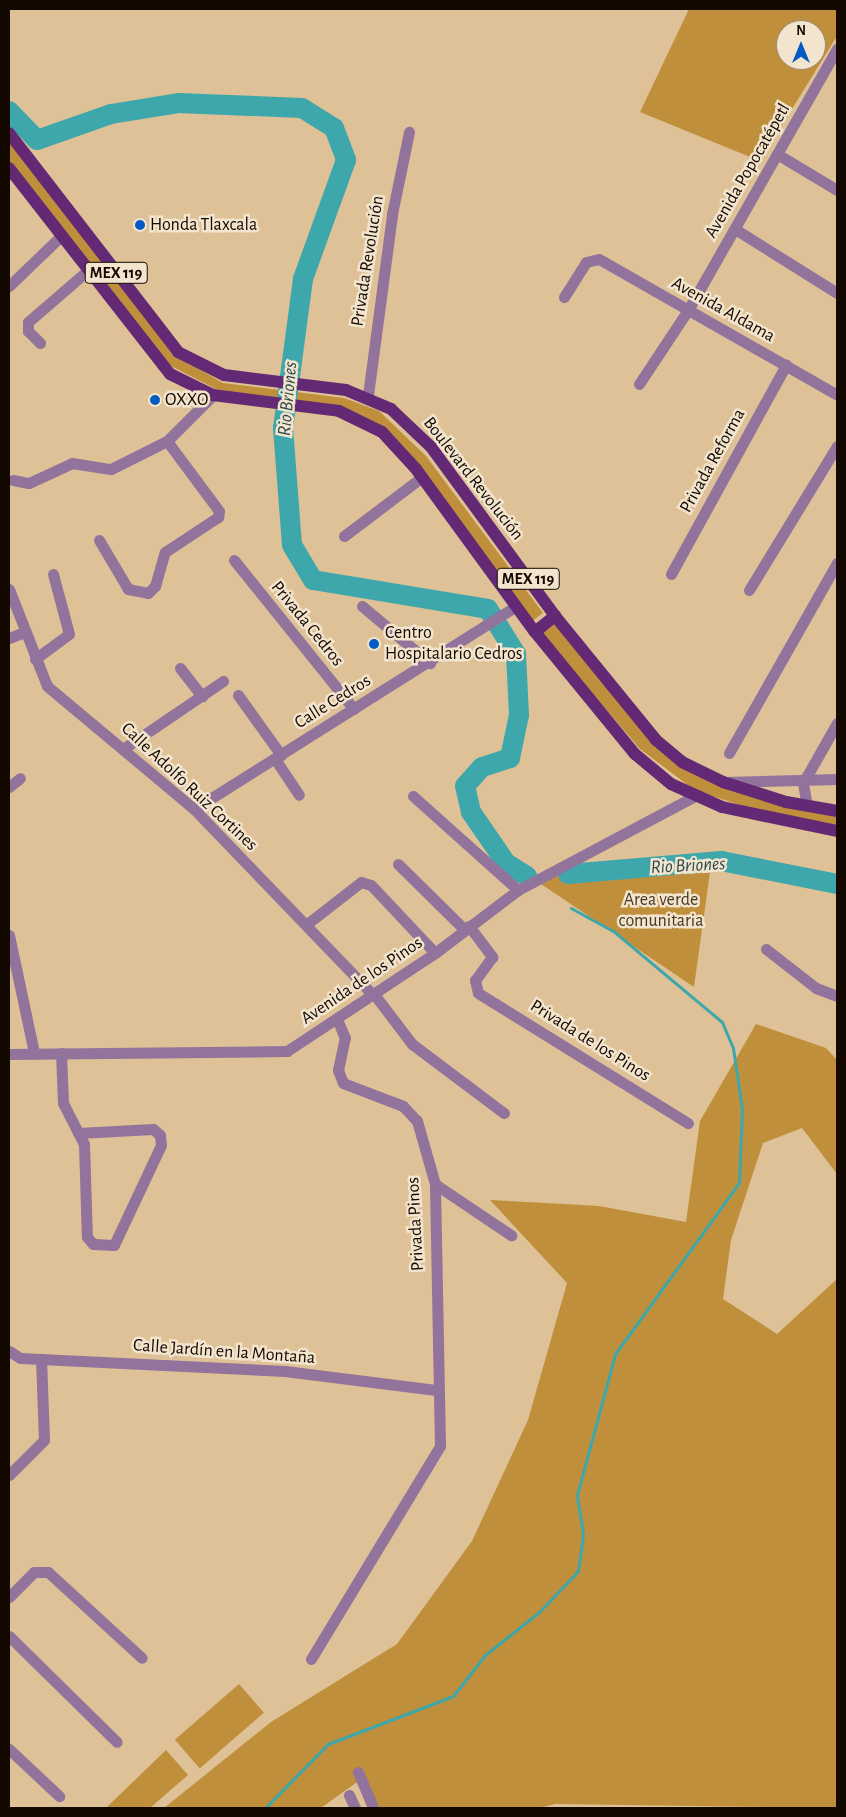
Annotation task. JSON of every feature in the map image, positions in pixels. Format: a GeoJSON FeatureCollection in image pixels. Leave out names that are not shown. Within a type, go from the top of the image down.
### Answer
{"type":"FeatureCollection","features":[{"type":"Feature","properties":{"kind":"main road","name":"Boulevard Revolución"},"geometry":{"type":"LineString","coordinates":[[9,133],[178,352],[224,375],[329,387],[368,395],[391,409],[431,447],[555,616],[656,740],[682,762],[723,782],[807,806],[837,811]]}},
{"type":"Feature","properties":{"kind":"main road","name":"MEX 119"},"geometry":{"type":"LineString","coordinates":[[9,169],[86,272],[170,374],[213,395],[242,400],[326,408],[364,420],[382,432],[422,477],[515,607],[635,754],[693,797],[837,831]]}},
{"type":"Feature","properties":{"kind":"main road"},"geometry":{"type":"LineString","coordinates":[[535,632],[555,616]]}},
{"type":"Feature","properties":{"kind":"street","name":"Avenida Popocatépetl"},"geometry":{"type":"LineString","coordinates":[[639,384],[688,310],[837,49]]}},
{"type":"Feature","properties":{"kind":"street","name":"Privada Revolución"},"geometry":{"type":"LineString","coordinates":[[368,395],[392,214],[409,132]]}},
{"type":"Feature","properties":{"kind":"street"},"geometry":{"type":"LineString","coordinates":[[776,157],[837,190]]}},
{"type":"Feature","properties":{"kind":"street"},"geometry":{"type":"LineString","coordinates":[[735,229],[837,293]]}},
{"type":"Feature","properties":{"kind":"street"},"geometry":{"type":"LineString","coordinates":[[9,286],[60,237]]}},
{"type":"Feature","properties":{"kind":"street","name":"Avenida Aldama"},"geometry":{"type":"LineString","coordinates":[[564,297],[592,258],[837,395]]}},
{"type":"Feature","properties":{"kind":"street"},"geometry":{"type":"LineString","coordinates":[[40,343],[28,331],[28,322],[86,272]]}},
{"type":"Feature","properties":{"kind":"street","name":"Privada Reforma"},"geometry":{"type":"LineString","coordinates":[[671,574],[786,366]]}},
{"type":"Feature","properties":{"kind":"street"},"geometry":{"type":"LineString","coordinates":[[13,480],[30,483],[72,463],[111,469],[167,441],[213,395]]}},
{"type":"Feature","properties":{"kind":"street"},"geometry":{"type":"LineString","coordinates":[[99,540],[128,589],[148,593],[155,586],[165,552],[218,517],[219,511],[167,441]]}},
{"type":"Feature","properties":{"kind":"street"},"geometry":{"type":"LineString","coordinates":[[749,590],[837,446]]}},
{"type":"Feature","properties":{"kind":"street"},"geometry":{"type":"LineString","coordinates":[[344,536],[422,477]]}},
{"type":"Feature","properties":{"kind":"street","name":"Privada Cedros"},"geometry":{"type":"LineString","coordinates":[[234,560],[354,709]]}},
{"type":"Feature","properties":{"kind":"street"},"geometry":{"type":"LineString","coordinates":[[729,752],[837,563]]}},
{"type":"Feature","properties":{"kind":"street"},"geometry":{"type":"LineString","coordinates":[[35,659],[69,634],[53,574]]}},
{"type":"Feature","properties":{"kind":"street","name":"Calle Adolfo Ruiz Cortines"},"geometry":{"type":"LineString","coordinates":[[9,590],[24,632],[48,686],[194,809],[308,924],[374,994],[412,1044],[504,1113]]}},
{"type":"Feature","properties":{"kind":"street"},"geometry":{"type":"LineString","coordinates":[[362,606],[430,663]]}},
{"type":"Feature","properties":{"kind":"street","name":"Calle Cedros"},"geometry":{"type":"LineString","coordinates":[[194,809],[430,663],[515,607]]}},
{"type":"Feature","properties":{"kind":"street"},"geometry":{"type":"LineString","coordinates":[[9,638],[24,632]]}},
{"type":"Feature","properties":{"kind":"street"},"geometry":{"type":"LineString","coordinates":[[180,668],[202,696]]}},
{"type":"Feature","properties":{"kind":"street"},"geometry":{"type":"LineString","coordinates":[[123,749],[223,681]]}},
{"type":"Feature","properties":{"kind":"street"},"geometry":{"type":"LineString","coordinates":[[238,695],[278,757],[299,795]]}},
{"type":"Feature","properties":{"kind":"street"},"geometry":{"type":"LineString","coordinates":[[807,806],[803,782],[837,723]]}},
{"type":"Feature","properties":{"kind":"street"},"geometry":{"type":"LineString","coordinates":[[9,788],[20,778]]}},
{"type":"Feature","properties":{"kind":"street"},"geometry":{"type":"LineString","coordinates":[[723,782],[803,782],[837,778]]}},
{"type":"Feature","properties":{"kind":"street"},"geometry":{"type":"LineString","coordinates":[[413,796],[518,890]]}},
{"type":"Feature","properties":{"kind":"street","name":"Avenida de los Pinos"},"geometry":{"type":"LineString","coordinates":[[9,1054],[287,1051],[435,953],[518,890],[693,797]]}},
{"type":"Feature","properties":{"kind":"street"},"geometry":{"type":"LineString","coordinates":[[398,864],[467,928]]}},
{"type":"Feature","properties":{"kind":"street"},"geometry":{"type":"LineString","coordinates":[[308,924],[361,882],[371,885],[435,953]]}},
{"type":"Feature","properties":{"kind":"street","name":"Privada de los Pinos"},"geometry":{"type":"LineString","coordinates":[[467,928],[492,957],[475,987],[688,1123]]}},
{"type":"Feature","properties":{"kind":"street"},"geometry":{"type":"LineString","coordinates":[[9,935],[34,1054]]}},
{"type":"Feature","properties":{"kind":"street"},"geometry":{"type":"LineString","coordinates":[[766,949],[816,988],[837,996]]}},
{"type":"Feature","properties":{"kind":"street","name":"Privada Pinos"},"geometry":{"type":"LineString","coordinates":[[310,1659],[440,1446],[436,1390],[435,1184],[417,1121],[403,1106],[343,1083],[338,1070],[345,1038],[337,1019]]}},
{"type":"Feature","properties":{"kind":"street"},"geometry":{"type":"LineString","coordinates":[[61,1053],[63,1103],[78,1133],[84,1144],[87,1237],[93,1244],[114,1245],[161,1145],[160,1135],[153,1130],[78,1133]]}},
{"type":"Feature","properties":{"kind":"street"},"geometry":{"type":"LineString","coordinates":[[435,1184],[511,1235]]}},
{"type":"Feature","properties":{"kind":"street","name":"Calle Jardín en la Montaña"},"geometry":{"type":"LineString","coordinates":[[9,1352],[41,1359],[285,1371],[436,1390]]}},
{"type":"Feature","properties":{"kind":"street"},"geometry":{"type":"LineString","coordinates":[[9,1475],[44,1440],[41,1359]]}},
{"type":"Feature","properties":{"kind":"street"},"geometry":{"type":"LineString","coordinates":[[9,1598],[41,1570],[142,1658]]}},
{"type":"Feature","properties":{"kind":"street"},"geometry":{"type":"LineString","coordinates":[[9,1636],[117,1742]]}},
{"type":"Feature","properties":{"kind":"street"},"geometry":{"type":"LineString","coordinates":[[9,1748],[59,1796]]}},
{"type":"Feature","properties":{"kind":"street"},"geometry":{"type":"LineString","coordinates":[[358,1772],[373,1808]]}},
{"type":"Feature","properties":{"kind":"street"},"geometry":{"type":"LineString","coordinates":[[349,1794],[355,1808]]}},
{"type":"Feature","properties":{"kind":"green space"},"geometry":{"type":"Polygon","coordinates":[[[689,9],[837,9],[837,36],[826,54],[826,20],[776,20],[776,70],[816,70],[760,161],[640,112],[689,9]]]}},
{"type":"Feature","properties":{"kind":"green space"},"geometry":{"type":"Polygon","coordinates":[[[9,138],[176,356],[223,383],[344,398],[379,411],[426,456],[543,613],[532,621],[419,468],[366,419],[216,389],[169,365],[9,161],[9,138]]]}},
{"type":"Feature","properties":{"kind":"green space"},"geometry":{"type":"Polygon","coordinates":[[[554,623],[681,764],[837,813],[837,828],[761,812],[694,790],[640,749],[540,632],[554,623]]]}},
{"type":"Feature","properties":{"kind":"green space","name":"Area verde comunitaria"},"geometry":{"type":"Polygon","coordinates":[[[711,865],[694,987],[538,882],[546,877],[711,865]]]}},
{"type":"Feature","properties":{"kind":"green space"},"geometry":{"type":"Polygon","coordinates":[[[756,1024],[826,1048],[837,1060],[837,1174],[802,1128],[763,1143],[731,1240],[723,1299],[777,1334],[837,1279],[837,1808],[555,1804],[539,1808],[378,1808],[364,1777],[321,1808],[164,1808],[271,1722],[397,1644],[472,1541],[528,1420],[567,1283],[490,1200],[599,1206],[686,1222],[700,1121],[756,1024]]]}},
{"type":"Feature","properties":{"kind":"green space"},"geometry":{"type":"Polygon","coordinates":[[[239,1684],[264,1713],[200,1768],[175,1740],[239,1684]]]}},
{"type":"Feature","properties":{"kind":"green space"},"geometry":{"type":"Polygon","coordinates":[[[166,1750],[188,1775],[150,1808],[106,1808],[166,1750]]]}},
{"type":"Feature","properties":{"kind":"waterway","name":"Rio Briones"},"geometry":{"type":"LineString","coordinates":[[9,111],[37,140],[111,114],[178,103],[302,108],[334,128],[346,160],[303,279],[283,428],[292,545],[313,580],[488,609],[516,654],[519,715],[510,758],[482,767],[465,786],[471,812],[506,863],[527,876]]}},
{"type":"Feature","properties":{"kind":"waterway","name":"Rio Briones"},"geometry":{"type":"LineString","coordinates":[[568,874],[721,861],[837,884]]}},
{"type":"Feature","properties":{"kind":"waterway"},"geometry":{"type":"LineString","coordinates":[[265,1808],[328,1744],[453,1696],[485,1655],[539,1612],[578,1571],[583,1534],[577,1495],[615,1354],[739,1183],[742,1109],[733,1048],[722,1022],[613,931],[571,908]]}},
{"type":"Feature","properties":{"kind":"place","name":"Honda Tlaxcala"},"geometry":{"type":"Point","coordinates":[140,225]}},
{"type":"Feature","properties":{"kind":"place","name":"OXXO"},"geometry":{"type":"Point","coordinates":[155,400]}},
{"type":"Feature","properties":{"kind":"place","name":"Centro Hospitalario Cedros"},"geometry":{"type":"Point","coordinates":[374,644]}}]}
